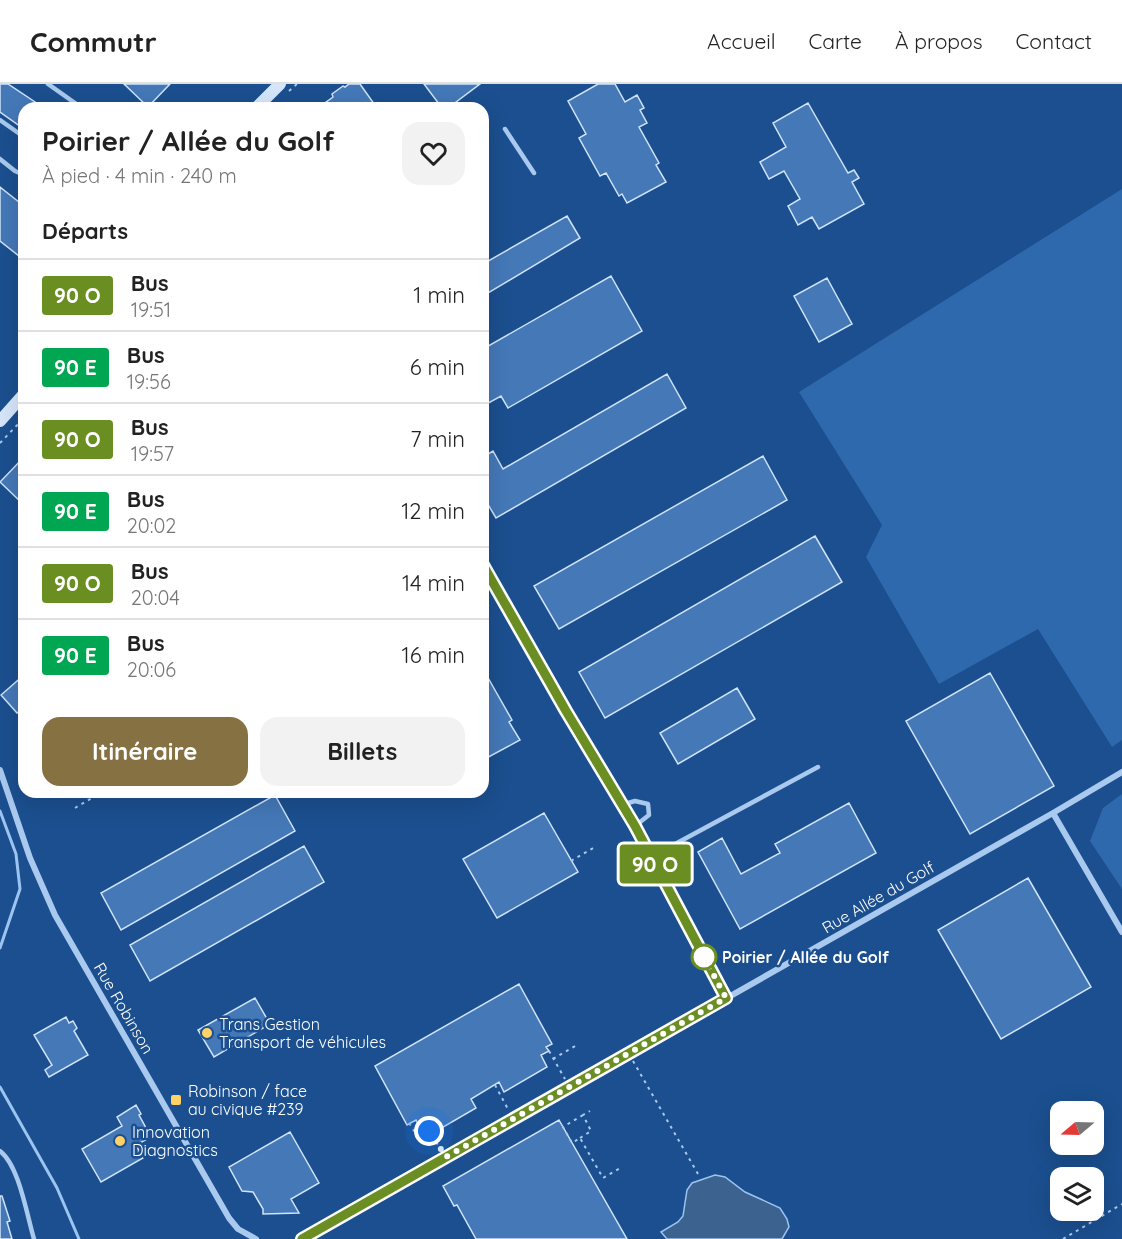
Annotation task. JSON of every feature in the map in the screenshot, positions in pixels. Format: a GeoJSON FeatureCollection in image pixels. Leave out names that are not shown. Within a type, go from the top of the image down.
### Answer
{"type":"FeatureCollection","features":[{"type":"Feature","properties":{"kind":"street"},"geometry":{"type":"LineString","coordinates":[[262,102],[280,84]]}},
{"type":"Feature","properties":{"kind":"street"},"geometry":{"type":"LineString","coordinates":[[0,421],[18,401]]}},
{"type":"Feature","properties":{"kind":"street"},"geometry":{"type":"LineString","coordinates":[[489,575],[635,826],[726,998]]}},
{"type":"Feature","properties":{"kind":"street","name":"Rue Robinson"},"geometry":{"type":"LineString","coordinates":[[0,770],[30,858],[55,915],[230,1218],[238,1229],[256,1239]]}},
{"type":"Feature","properties":{"kind":"street","name":"Rue Allée du Golf"},"geometry":{"type":"LineString","coordinates":[[302,1239],[1122,772]]}},
{"type":"Feature","properties":{"kind":"street"},"geometry":{"type":"LineString","coordinates":[[1053,813],[1122,932]]}},
{"type":"Feature","properties":{"kind":"lane"},"geometry":{"type":"LineString","coordinates":[[48,84],[74,102]]}},
{"type":"Feature","properties":{"kind":"lane"},"geometry":{"type":"LineString","coordinates":[[0,120],[18,133]]}},
{"type":"Feature","properties":{"kind":"lane"},"geometry":{"type":"LineString","coordinates":[[505,129],[534,173]]}},
{"type":"Feature","properties":{"kind":"lane"},"geometry":{"type":"LineString","coordinates":[[0,159],[18,171]]}},
{"type":"Feature","properties":{"kind":"lane"},"geometry":{"type":"LineString","coordinates":[[651,857],[818,766]]}},
{"type":"Feature","properties":{"kind":"lane"},"geometry":{"type":"LineString","coordinates":[[621,805],[635,801],[648,804],[649,815],[635,826]]}},
{"type":"Feature","properties":{"kind":"lane"},"geometry":{"type":"LineString","coordinates":[[0,1151],[7,1156],[19,1186],[34,1239]]}},
{"type":"Feature","properties":{"kind":"path"},"geometry":{"type":"LineString","coordinates":[[0,443],[18,424]]}},
{"type":"Feature","properties":{"kind":"path"},"geometry":{"type":"LineString","coordinates":[[75,808],[92,798]]}},
{"type":"Feature","properties":{"kind":"path"},"geometry":{"type":"LineString","coordinates":[[572,861],[595,847]]}},
{"type":"Feature","properties":{"kind":"path"},"geometry":{"type":"LineString","coordinates":[[553,1059],[577,1045]]}},
{"type":"Feature","properties":{"kind":"path"},"geometry":{"type":"LineString","coordinates":[[549,1051],[569,1087]]}},
{"type":"Feature","properties":{"kind":"path"},"geometry":{"type":"LineString","coordinates":[[628,1054],[698,1174]]}},
{"type":"Feature","properties":{"kind":"path"},"geometry":{"type":"LineString","coordinates":[[495,1085],[514,1119]]}},
{"type":"Feature","properties":{"kind":"path"},"geometry":{"type":"LineString","coordinates":[[583,1115],[591,1131],[572,1143],[563,1127],[583,1115],[590,1111]]}},
{"type":"Feature","properties":{"kind":"path"},"geometry":{"type":"LineString","coordinates":[[409,1123],[414,1131],[429,1131],[446,1157]]}},
{"type":"Feature","properties":{"kind":"path"},"geometry":{"type":"LineString","coordinates":[[580,1138],[603,1178],[622,1167]]}},
{"type":"Feature","properties":{"kind":"path"},"geometry":{"type":"LineString","coordinates":[[1063,1239],[1122,1204]]}},
{"type":"Feature","properties":{"kind":"shaded area"},"geometry":{"type":"Polygon","coordinates":[[[1122,189],[1122,740],[1112,747],[1038,629],[939,684],[866,557],[882,525],[799,392],[1122,189]]]}},
{"type":"Feature","properties":{"kind":"shaded area"},"geometry":{"type":"Polygon","coordinates":[[[1122,794],[1122,889],[1090,841],[1103,808],[1122,794]]]}},
{"type":"Feature","properties":{"kind":"shaded area"},"geometry":{"type":"Polygon","coordinates":[[[715,1175],[725,1177],[745,1192],[780,1208],[789,1227],[782,1239],[667,1239],[661,1232],[678,1222],[683,1216],[687,1190],[692,1183],[715,1175]]]}},
{"type":"Feature","properties":{"kind":"building"},"geometry":{"type":"Polygon","coordinates":[[[0,84],[8,84],[35,102],[18,102],[18,125],[0,112],[0,84]]]}},
{"type":"Feature","properties":{"kind":"building"},"geometry":{"type":"Polygon","coordinates":[[[124,84],[170,84],[153,102],[143,102],[124,84]]]}},
{"type":"Feature","properties":{"kind":"building"},"geometry":{"type":"Polygon","coordinates":[[[349,84],[360,84],[373,102],[326,102],[333,97],[332,94],[343,86],[349,84]]]}},
{"type":"Feature","properties":{"kind":"building"},"geometry":{"type":"Polygon","coordinates":[[[424,84],[480,84],[456,102],[438,102],[424,84]]]}},
{"type":"Feature","properties":{"kind":"building"},"geometry":{"type":"Polygon","coordinates":[[[598,84],[615,84],[625,102],[637,95],[644,108],[640,110],[647,123],[639,127],[659,163],[656,165],[666,182],[627,203],[622,194],[619,196],[606,173],[600,176],[579,138],[586,134],[568,101],[598,84]]]}},
{"type":"Feature","properties":{"kind":"building"},"geometry":{"type":"Polygon","coordinates":[[[808,103],[848,173],[854,170],[859,178],[852,182],[864,204],[819,229],[812,217],[798,225],[788,206],[800,199],[784,171],[769,179],[760,162],[786,147],[773,123],[808,103]]]}},
{"type":"Feature","properties":{"kind":"building"},"geometry":{"type":"Polygon","coordinates":[[[0,187],[18,201],[18,255],[0,241],[0,187]]]}},
{"type":"Feature","properties":{"kind":"building"},"geometry":{"type":"Polygon","coordinates":[[[567,216],[580,238],[489,292],[489,261],[567,216]]]}},
{"type":"Feature","properties":{"kind":"building"},"geometry":{"type":"Polygon","coordinates":[[[611,276],[642,331],[508,408],[501,396],[489,403],[489,346],[611,276]]]}},
{"type":"Feature","properties":{"kind":"building"},"geometry":{"type":"Polygon","coordinates":[[[827,278],[852,324],[819,342],[794,296],[827,278]]]}},
{"type":"Feature","properties":{"kind":"building"},"geometry":{"type":"Polygon","coordinates":[[[667,374],[686,408],[496,518],[489,506],[489,453],[493,451],[503,469],[667,374]]]}},
{"type":"Feature","properties":{"kind":"building"},"geometry":{"type":"Polygon","coordinates":[[[763,456],[787,500],[559,629],[534,586],[763,456]]]}},
{"type":"Feature","properties":{"kind":"building"},"geometry":{"type":"Polygon","coordinates":[[[18,463],[18,499],[0,482],[18,463]]]}},
{"type":"Feature","properties":{"kind":"building"},"geometry":{"type":"Polygon","coordinates":[[[815,536],[842,582],[605,718],[579,672],[815,536]]]}},
{"type":"Feature","properties":{"kind":"building"},"geometry":{"type":"Polygon","coordinates":[[[990,673],[1054,786],[970,834],[906,721],[990,673]]]}},
{"type":"Feature","properties":{"kind":"building"},"geometry":{"type":"Polygon","coordinates":[[[18,680],[18,712],[17,713],[1,695],[18,680]]]}},
{"type":"Feature","properties":{"kind":"building"},"geometry":{"type":"Polygon","coordinates":[[[489,680],[512,720],[509,722],[520,740],[489,757],[489,680]]]}},
{"type":"Feature","properties":{"kind":"building"},"geometry":{"type":"Polygon","coordinates":[[[737,688],[755,719],[678,764],[660,733],[737,688]]]}},
{"type":"Feature","properties":{"kind":"building"},"geometry":{"type":"Polygon","coordinates":[[[270,798],[277,798],[295,831],[121,930],[101,893],[270,798]]]}},
{"type":"Feature","properties":{"kind":"building"},"geometry":{"type":"Polygon","coordinates":[[[849,803],[876,853],[740,929],[698,852],[722,838],[741,874],[780,853],[775,844],[849,803]]]}},
{"type":"Feature","properties":{"kind":"building"},"geometry":{"type":"Polygon","coordinates":[[[544,813],[578,872],[497,918],[463,859],[544,813]]]}},
{"type":"Feature","properties":{"kind":"building"},"geometry":{"type":"Polygon","coordinates":[[[304,846],[324,882],[150,981],[130,945],[304,846]]]}},
{"type":"Feature","properties":{"kind":"building"},"geometry":{"type":"Polygon","coordinates":[[[1028,878],[1091,987],[1001,1039],[938,930],[1028,878]]]}},
{"type":"Feature","properties":{"kind":"building"},"geometry":{"type":"Polygon","coordinates":[[[519,984],[552,1044],[546,1047],[549,1051],[541,1055],[547,1067],[504,1092],[499,1082],[471,1099],[476,1108],[433,1133],[426,1121],[419,1126],[416,1120],[407,1125],[375,1066],[519,984]]]}},
{"type":"Feature","properties":{"kind":"building"},"geometry":{"type":"Polygon","coordinates":[[[255,998],[270,1024],[214,1057],[198,1030],[255,998]]]}},
{"type":"Feature","properties":{"kind":"building"},"geometry":{"type":"Polygon","coordinates":[[[66,1017],[69,1023],[73,1021],[77,1028],[74,1031],[88,1055],[49,1077],[45,1070],[52,1065],[34,1035],[66,1017]]]}},
{"type":"Feature","properties":{"kind":"building","name":"Innovation Diagnostics"},"geometry":{"type":"Polygon","coordinates":[[[136,1105],[151,1137],[136,1145],[143,1158],[101,1182],[82,1149],[122,1126],[117,1117],[136,1105]]]}},
{"type":"Feature","properties":{"kind":"building"},"geometry":{"type":"Polygon","coordinates":[[[559,1120],[627,1239],[476,1239],[457,1205],[454,1206],[443,1186],[559,1120]]]}},
{"type":"Feature","properties":{"kind":"building"},"geometry":{"type":"Polygon","coordinates":[[[290,1132],[319,1183],[291,1199],[299,1213],[263,1214],[263,1209],[253,1192],[242,1191],[229,1167],[290,1132]]]}},
{"type":"Feature","properties":{"kind":"building"},"geometry":{"type":"Polygon","coordinates":[[[0,1196],[2,1196],[10,1221],[7,1222],[12,1239],[0,1239],[0,1196]]]}},
{"type":"Feature","properties":{"kind":"waterway"},"geometry":{"type":"LineString","coordinates":[[0,811],[16,854],[20,889],[0,948]]}},
{"type":"Feature","properties":{"kind":"waterway"},"geometry":{"type":"LineString","coordinates":[[0,1087],[57,1188],[79,1239]]}},
{"type":"Feature","properties":{"kind":"bus line"},"geometry":{"type":"LineString","coordinates":[[302,1239],[726,998],[635,826],[489,576]]}},
{"type":"Feature","properties":{"kind":"place","name":"Poirier / Allée du Golf"},"geometry":{"type":"Point","coordinates":[704,957]}},
{"type":"Feature","properties":{"kind":"place","name":"Trans Gestion Transport de véhicules"},"geometry":{"type":"Point","coordinates":[207,1033]}},
{"type":"Feature","properties":{"kind":"place","name":"Robinson / face au civique #239"},"geometry":{"type":"Point","coordinates":[176,1100]}},
{"type":"Feature","properties":{"kind":"place","name":"Innovation Diagnostics"},"geometry":{"type":"Point","coordinates":[120,1141]}},
{"type":"Feature","properties":{"kind":"route"},"geometry":{"type":"LineString","coordinates":[[429,1131],[446,1157],[726,998],[704,957]]}}]}
